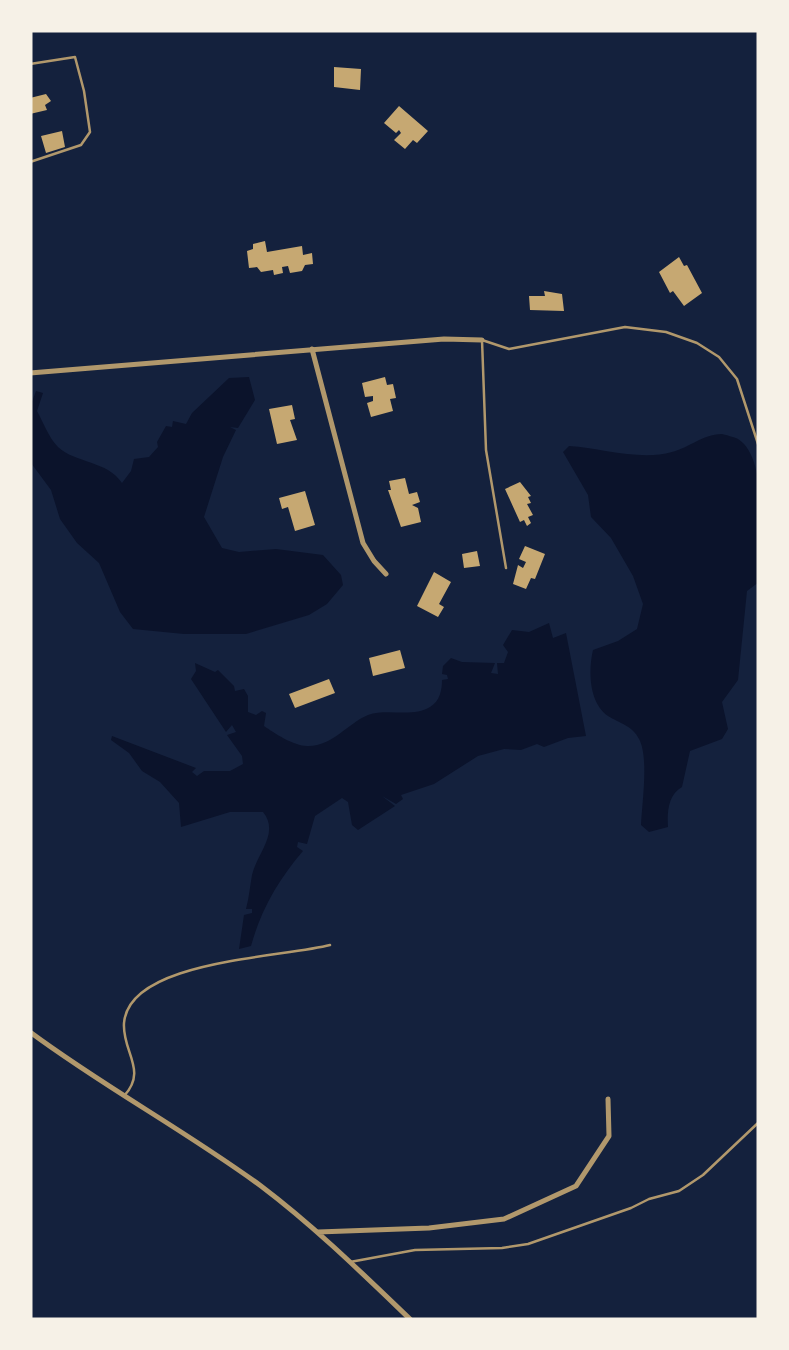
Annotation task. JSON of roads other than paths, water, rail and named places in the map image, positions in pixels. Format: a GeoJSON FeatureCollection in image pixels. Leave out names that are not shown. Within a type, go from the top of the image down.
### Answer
{"type":"FeatureCollection","features":[{"type":"Feature","properties":{"kind":"street"},"geometry":{"type":"LineString","coordinates":[[30,373],[444,338],[482,340]]}},
{"type":"Feature","properties":{"kind":"street"},"geometry":{"type":"LineString","coordinates":[[312,349],[363,542],[386,574]]}},
{"type":"Feature","properties":{"kind":"street"},"geometry":{"type":"LineString","coordinates":[[30,1032],[220,1158],[316,1232],[410,1320]]}},
{"type":"Feature","properties":{"kind":"street"},"geometry":{"type":"LineString","coordinates":[[316,1232],[429,1228],[504,1218],[576,1186],[609,1136],[608,1099]]}},
{"type":"Feature","properties":{"kind":"lane"},"geometry":{"type":"LineString","coordinates":[[30,64],[75,57],[90,132],[81,145],[30,162]]}},
{"type":"Feature","properties":{"kind":"lane"},"geometry":{"type":"LineString","coordinates":[[506,568],[486,450],[482,340],[509,349],[625,327],[666,332],[697,343],[719,356],[737,379],[759,447]]}},
{"type":"Feature","properties":{"kind":"lane"},"geometry":{"type":"LineString","coordinates":[[123,1097],[135,1077],[125,1037],[127,1008],[149,984],[194,969],[330,946]]}},
{"type":"Feature","properties":{"kind":"lane"},"geometry":{"type":"LineString","coordinates":[[349,1262],[415,1250],[528,1244],[632,1208],[649,1198],[679,1191],[703,1175],[759,1122]]}},
{"type":"Feature","properties":{"kind":"water"},"geometry":{"type":"Polygon","coordinates":[[[249,377],[255,400],[238,428],[230,427],[236,430],[204,517],[222,548],[323,555],[341,575],[343,585],[327,604],[309,615],[246,634],[133,629],[120,612],[99,563],[77,543],[60,519],[51,490],[31,463],[30,407],[36,391],[43,393],[37,411],[58,447],[108,470],[122,483],[134,459],[149,457],[158,447],[166,426],[172,427],[173,421],[186,424],[192,413],[229,378],[249,377]]]}},
{"type":"Feature","properties":{"kind":"water"},"geometry":{"type":"Polygon","coordinates":[[[722,434],[738,439],[755,465],[760,505],[759,582],[747,591],[738,680],[722,702],[728,729],[722,739],[690,751],[682,787],[669,804],[668,827],[649,832],[641,825],[642,747],[633,731],[602,710],[591,677],[593,650],[637,629],[643,604],[633,576],[611,538],[591,517],[588,495],[563,452],[569,446],[634,455],[660,454],[722,434]]]}},
{"type":"Feature","properties":{"kind":"water"},"geometry":{"type":"Polygon","coordinates":[[[549,623],[553,638],[566,633],[586,736],[544,747],[537,744],[478,756],[434,784],[401,795],[403,799],[396,804],[382,796],[395,806],[358,830],[352,825],[348,802],[342,798],[315,816],[307,844],[298,842],[297,847],[303,851],[272,895],[251,946],[239,949],[244,915],[252,913],[252,909],[246,909],[252,875],[268,835],[268,820],[263,812],[230,812],[181,827],[179,803],[111,740],[112,736],[196,768],[192,772],[197,776],[204,771],[230,771],[243,764],[227,735],[236,732],[232,725],[226,732],[191,679],[195,663],[218,670],[235,691],[244,689],[248,712],[266,713],[264,726],[268,729],[296,744],[316,745],[368,715],[416,712],[430,707],[440,695],[442,680],[448,679],[442,674],[443,666],[451,658],[495,663],[491,673],[498,674],[497,663],[504,663],[508,652],[503,645],[512,630],[529,632],[549,623]]]}}]}
